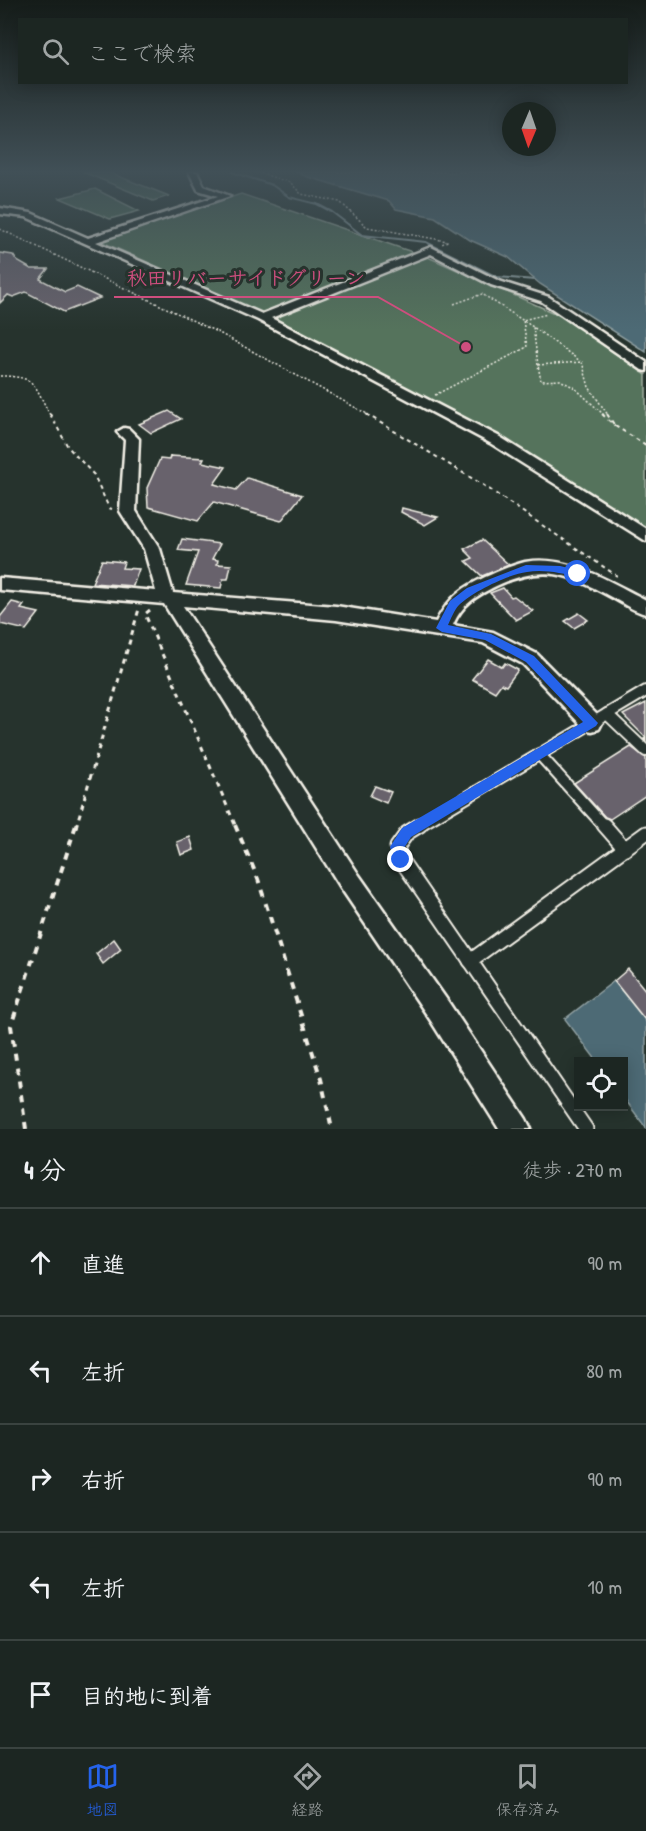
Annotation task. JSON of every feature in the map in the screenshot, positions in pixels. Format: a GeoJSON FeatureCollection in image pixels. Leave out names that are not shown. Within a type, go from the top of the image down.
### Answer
{"type":"FeatureCollection","features":[{"type":"Feature","properties":{"kind":"street"},"geometry":{"type":"LineString","coordinates":[[51,225],[262,318],[495,440],[646,536]]}},
{"type":"Feature","properties":{"kind":"street"},"geometry":{"type":"LineString","coordinates":[[89,241],[138,225]]}},
{"type":"Feature","properties":{"kind":"street"},"geometry":{"type":"LineString","coordinates":[[262,318],[432,250],[495,283],[545,299],[646,367]]}},
{"type":"Feature","properties":{"kind":"street"},"geometry":{"type":"LineString","coordinates":[[124,432],[132,439],[128,511],[152,549],[168,598],[351,883],[440,1012],[516,1129]]}},
{"type":"Feature","properties":{"kind":"street"},"geometry":{"type":"LineString","coordinates":[[442,628],[454,604],[470,591],[526,568],[560,569],[578,574],[646,608]]}},
{"type":"Feature","properties":{"kind":"street"},"geometry":{"type":"LineString","coordinates":[[0,584],[336,613],[442,628],[487,637],[530,659],[599,718]]}},
{"type":"Feature","properties":{"kind":"lane"},"geometry":{"type":"LineString","coordinates":[[586,1129],[401,860],[397,847],[407,833],[646,692]]}},
{"type":"Feature","properties":{"kind":"lane"},"geometry":{"type":"LineString","coordinates":[[599,718],[646,751]]}},
{"type":"Feature","properties":{"kind":"lane"},"geometry":{"type":"LineString","coordinates":[[539,754],[625,849]]}},
{"type":"Feature","properties":{"kind":"lane"},"geometry":{"type":"LineString","coordinates":[[470,961],[646,833]]}},
{"type":"Feature","properties":{"kind":"path"},"geometry":{"type":"LineString","coordinates":[[365,225],[447,241],[432,250]]}},
{"type":"Feature","properties":{"kind":"path"},"geometry":{"type":"LineString","coordinates":[[0,229],[250,349],[380,423],[540,522],[617,577]]}},
{"type":"Feature","properties":{"kind":"path"},"geometry":{"type":"LineString","coordinates":[[454,304],[482,294],[582,362],[589,387],[615,426]]}},
{"type":"Feature","properties":{"kind":"path"},"geometry":{"type":"LineString","coordinates":[[523,320],[546,314],[577,321]]}},
{"type":"Feature","properties":{"kind":"path"},"geometry":{"type":"LineString","coordinates":[[422,402],[527,347],[523,320]]}},
{"type":"Feature","properties":{"kind":"path"},"geometry":{"type":"LineString","coordinates":[[533,327],[541,381],[560,380],[575,388],[615,426],[646,445]]}},
{"type":"Feature","properties":{"kind":"path"},"geometry":{"type":"LineString","coordinates":[[538,365],[582,362]]}},
{"type":"Feature","properties":{"kind":"path"},"geometry":{"type":"LineString","coordinates":[[0,376],[21,376],[31,380],[68,447],[94,475],[110,508],[128,511]]}},
{"type":"Feature","properties":{"kind":"path"},"geometry":{"type":"LineString","coordinates":[[26,1129],[11,1026],[66,860],[143,596]]}},
{"type":"Feature","properties":{"kind":"path"},"geometry":{"type":"LineString","coordinates":[[168,598],[145,614],[258,879],[321,1079],[332,1129]]}},
{"type":"Feature","properties":{"kind":"green space"},"geometry":{"type":"Polygon","coordinates":[[[149,225],[332,225],[430,258],[561,316],[646,375],[646,530],[500,436],[273,318],[100,241],[149,225]]]}},
{"type":"Feature","properties":{"kind":"water"},"geometry":{"type":"Polygon","coordinates":[[[447,225],[646,225],[646,352],[540,284],[508,257],[470,240],[447,225]]]}},
{"type":"Feature","properties":{"kind":"water"},"geometry":{"type":"Polygon","coordinates":[[[614,981],[646,1021],[646,1128],[628,1103],[628,1057],[594,1057],[565,1019],[614,981]]]}},
{"type":"Feature","properties":{"kind":"building"},"geometry":{"type":"Polygon","coordinates":[[[0,253],[13,255],[17,261],[31,269],[48,269],[40,279],[65,292],[77,287],[100,298],[64,312],[26,292],[13,297],[8,295],[0,303],[0,253]]]}},
{"type":"Feature","properties":{"kind":"building"},"geometry":{"type":"Polygon","coordinates":[[[169,411],[181,419],[151,433],[139,424],[169,411]]]}},
{"type":"Feature","properties":{"kind":"building"},"geometry":{"type":"Polygon","coordinates":[[[170,456],[204,458],[202,462],[226,467],[214,484],[236,490],[247,478],[302,495],[281,521],[214,502],[198,521],[148,507],[147,488],[160,459],[169,460],[170,456]]]}},
{"type":"Feature","properties":{"kind":"building"},"geometry":{"type":"Polygon","coordinates":[[[402,508],[438,517],[425,525],[401,512],[402,508]]]}},
{"type":"Feature","properties":{"kind":"building"},"geometry":{"type":"Polygon","coordinates":[[[182,539],[220,544],[212,559],[218,560],[217,564],[231,565],[228,579],[223,579],[221,588],[186,585],[198,552],[178,550],[182,539]]]}},
{"type":"Feature","properties":{"kind":"building"},"geometry":{"type":"Polygon","coordinates":[[[482,540],[509,565],[482,576],[466,561],[473,558],[464,549],[482,540]]]}},
{"type":"Feature","properties":{"kind":"building"},"geometry":{"type":"Polygon","coordinates":[[[102,560],[124,562],[122,568],[139,569],[133,586],[92,583],[102,560]]]}},
{"type":"Feature","properties":{"kind":"building"},"geometry":{"type":"Polygon","coordinates":[[[503,588],[511,597],[514,596],[533,611],[516,620],[490,593],[503,588]]]}},
{"type":"Feature","properties":{"kind":"building"},"geometry":{"type":"Polygon","coordinates":[[[12,602],[24,605],[21,609],[39,613],[26,630],[0,624],[0,617],[12,602]]]}},
{"type":"Feature","properties":{"kind":"building"},"geometry":{"type":"Polygon","coordinates":[[[579,613],[588,620],[574,628],[565,621],[579,613]]]}},
{"type":"Feature","properties":{"kind":"building"},"geometry":{"type":"Polygon","coordinates":[[[488,659],[502,667],[505,663],[518,670],[506,686],[501,684],[495,692],[472,679],[488,659]]]}},
{"type":"Feature","properties":{"kind":"building"},"geometry":{"type":"Polygon","coordinates":[[[646,703],[646,738],[623,715],[646,703]]]}},
{"type":"Feature","properties":{"kind":"building"},"geometry":{"type":"Polygon","coordinates":[[[631,747],[646,758],[646,795],[610,819],[605,817],[574,783],[631,747]]]}},
{"type":"Feature","properties":{"kind":"building"},"geometry":{"type":"Polygon","coordinates":[[[375,786],[391,792],[386,803],[370,796],[375,786]]]}},
{"type":"Feature","properties":{"kind":"building"},"geometry":{"type":"Polygon","coordinates":[[[190,837],[194,850],[181,855],[177,842],[190,837]]]}},
{"type":"Feature","properties":{"kind":"building"},"geometry":{"type":"Polygon","coordinates":[[[114,939],[121,949],[103,964],[96,954],[114,939]]]}},
{"type":"Feature","properties":{"kind":"building"},"geometry":{"type":"Polygon","coordinates":[[[628,969],[646,991],[646,1021],[614,981],[628,969]]]}},
{"type":"Feature","properties":{"kind":"waterway"},"geometry":{"type":"LineString","coordinates":[[349,225],[362,235],[426,242],[497,277],[535,280]]}},
{"type":"Feature","properties":{"kind":"place","name":"秋田リバーサイドグリーン"},"geometry":{"type":"Point","coordinates":[466,347]}},
{"type":"Feature","properties":{"kind":"route"},"geometry":{"type":"LineString","coordinates":[[401,860],[397,847],[407,833],[592,723],[530,659],[487,637],[442,628],[454,604],[470,591],[503,576],[526,568],[560,569],[578,574]]}}]}
